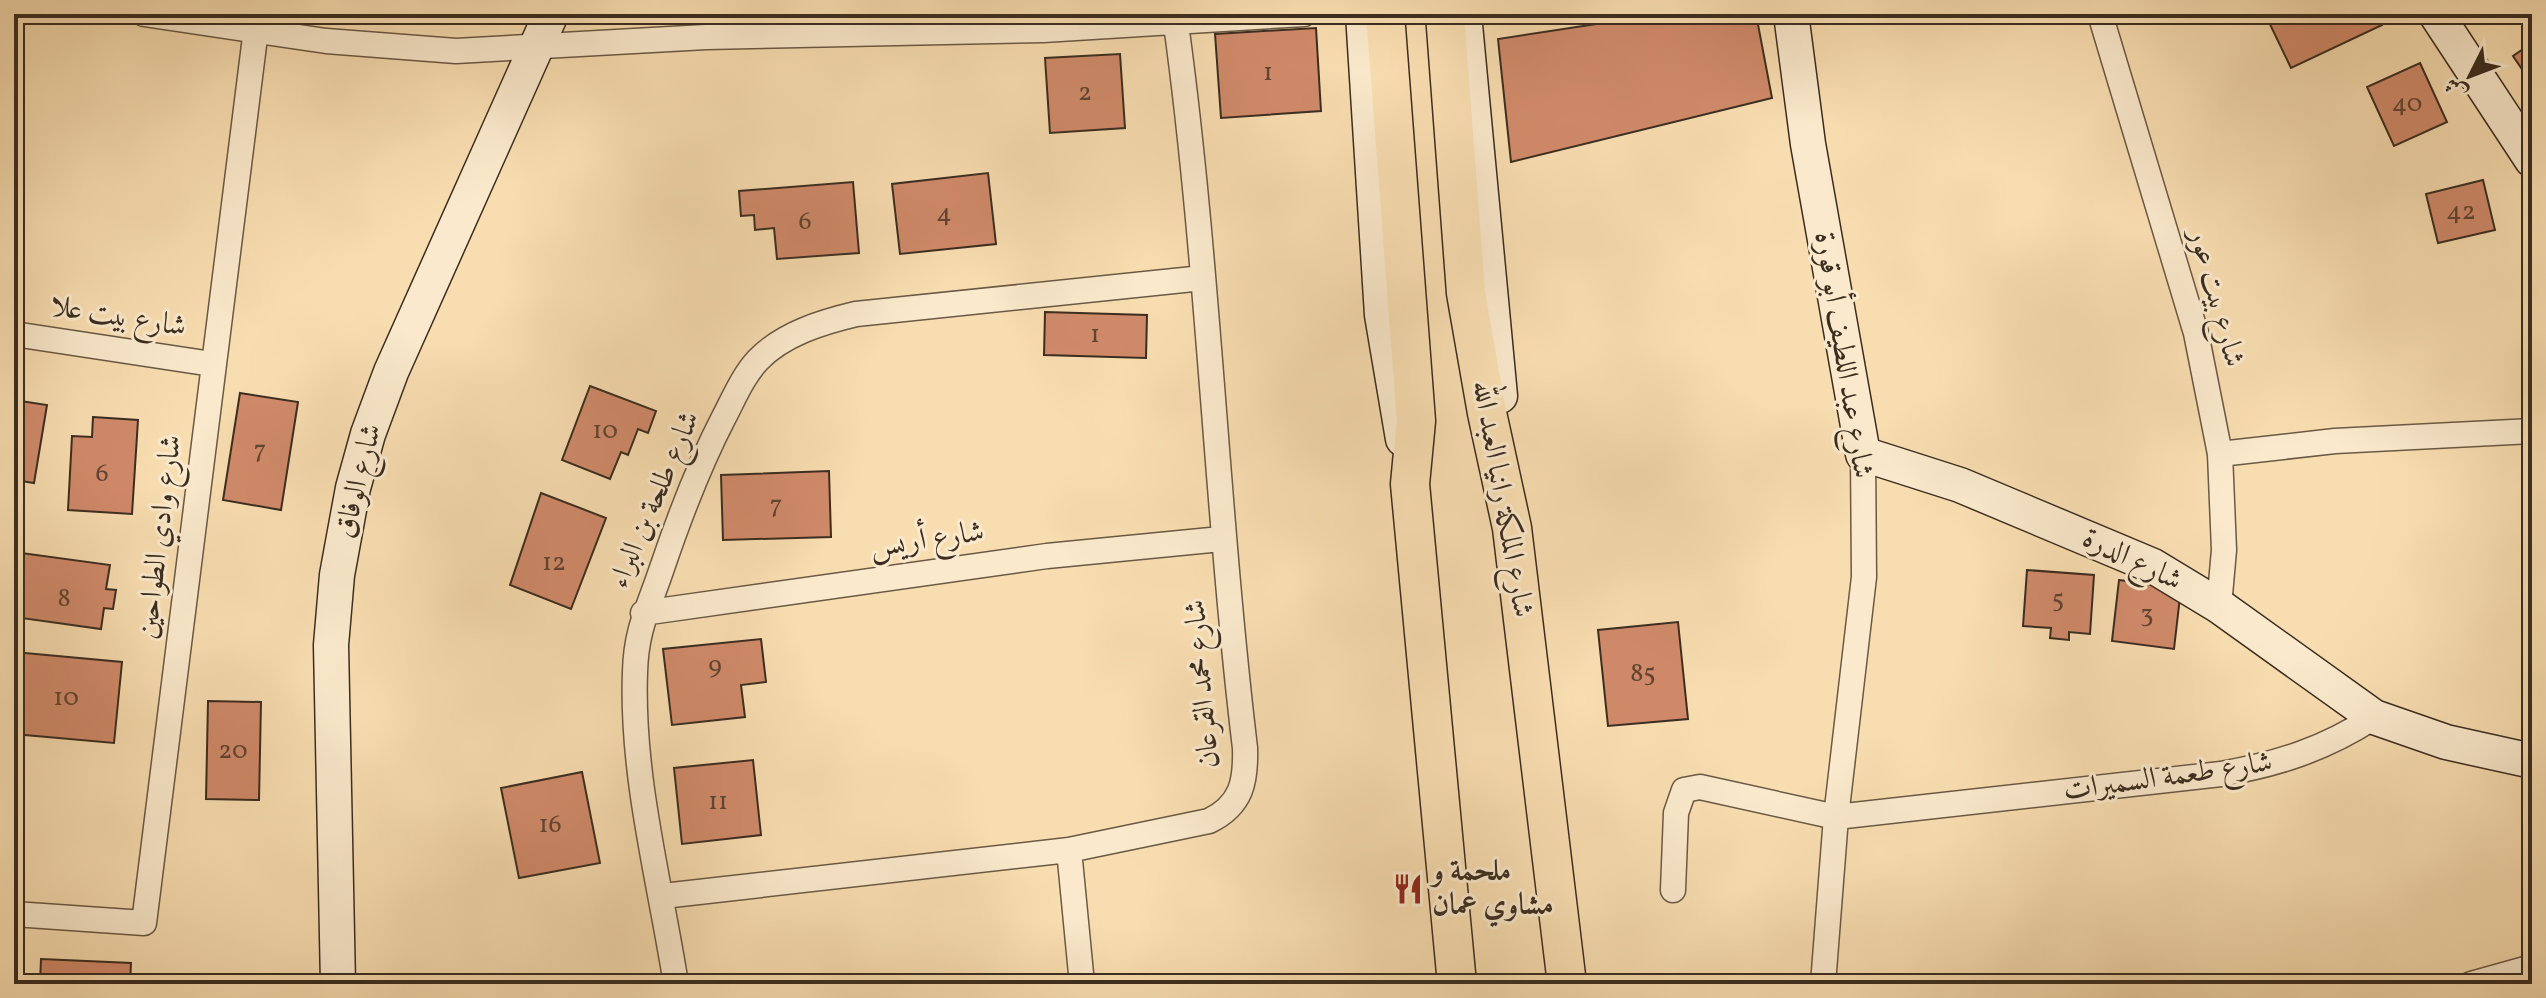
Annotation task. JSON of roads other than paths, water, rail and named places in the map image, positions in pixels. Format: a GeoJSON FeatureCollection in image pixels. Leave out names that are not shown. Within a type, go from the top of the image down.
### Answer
{"type":"FeatureCollection","features":[{"type":"Feature","properties":{"kind":"main road"},"geometry":{"type":"LineString","coordinates":[[1385,14],[1416,421],[1410,484],[1457,984]]}},
{"type":"Feature","properties":{"kind":"main road","name":"شارع الملكة رانيا العبد الله"},"geometry":{"type":"LineString","coordinates":[[1445,14],[1466,293],[1487,413],[1512,528],[1567,984]]}},
{"type":"Feature","properties":{"kind":"street"},"geometry":{"type":"LineString","coordinates":[[144,14],[174,16],[326,41],[420,50],[535,48],[706,37],[1176,24],[1304,14]]}},
{"type":"Feature","properties":{"kind":"street","name":"شارع الوفاق"},"geometry":{"type":"LineString","coordinates":[[338,984],[331,645],[346,523],[368,434],[391,372],[551,14]]}},
{"type":"Feature","properties":{"kind":"street"},"geometry":{"type":"LineString","coordinates":[[1363,14],[1382,315],[1410,484]]}},
{"type":"Feature","properties":{"kind":"street"},"geometry":{"type":"LineString","coordinates":[[1464,14],[1512,528]]}},
{"type":"Feature","properties":{"kind":"street","name":"شارع عبد اللطيف أبو قورة"},"geometry":{"type":"LineString","coordinates":[[1791,14],[1808,144],[1863,454],[1864,577],[1836,817],[1823,984]]}},
{"type":"Feature","properties":{"kind":"street","name":"شارع بيت عور"},"geometry":{"type":"LineString","coordinates":[[2100,14],[2196,333],[2220,454],[2225,520],[2219,606]]}},
{"type":"Feature","properties":{"kind":"street"},"geometry":{"type":"LineString","coordinates":[[2436,14],[2462,58],[2532,160]]}},
{"type":"Feature","properties":{"kind":"street","name":"شارع محمد القرعان"},"geometry":{"type":"LineString","coordinates":[[663,896],[1069,850],[1209,821],[1229,809],[1241,794],[1246,772],[1245,748],[1221,539],[1216,415],[1176,24]]}},
{"type":"Feature","properties":{"kind":"street","name":"شارع وادي الطواحين"},"geometry":{"type":"LineString","coordinates":[[14,914],[144,923],[256,29]]}},
{"type":"Feature","properties":{"kind":"street","name":"شارع طلحة بن البراء"},"geometry":{"type":"LineString","coordinates":[[676,984],[637,750],[635,670],[643,613],[700,464],[743,382],[758,361],[773,348],[812,327],[856,314],[1203,278]]}},
{"type":"Feature","properties":{"kind":"street","name":"شارع بيت علا"},"geometry":{"type":"LineString","coordinates":[[14,334],[212,364]]}},
{"type":"Feature","properties":{"kind":"street"},"geometry":{"type":"LineString","coordinates":[[2220,454],[2335,441],[2532,431]]}},
{"type":"Feature","properties":{"kind":"street","name":"شارع الدرة"},"geometry":{"type":"LineString","coordinates":[[1863,454],[1960,485],[2153,566],[2219,606],[2374,717]]}},
{"type":"Feature","properties":{"kind":"street","name":"شارع أريس"},"geometry":{"type":"LineString","coordinates":[[643,613],[1047,556],[1221,539]]}},
{"type":"Feature","properties":{"kind":"street"},"geometry":{"type":"LineString","coordinates":[[2374,717],[2446,742],[2532,761]]}},
{"type":"Feature","properties":{"kind":"street","name":"شارع طعمة السميرات"},"geometry":{"type":"LineString","coordinates":[[1673,890],[1676,813],[1684,790],[1700,787],[1836,817],[2221,774],[2273,765],[2326,745],[2374,717]]}},
{"type":"Feature","properties":{"kind":"street"},"geometry":{"type":"LineString","coordinates":[[1069,850],[1082,984]]}},
{"type":"Feature","properties":{"kind":"street"},"geometry":{"type":"LineString","coordinates":[[2471,984],[2532,967]]}},
{"type":"Feature","properties":{"kind":"place","name":"ملحمة و مشاوي عمان"},"geometry":{"type":"Point","coordinates":[1408,889]}}]}
